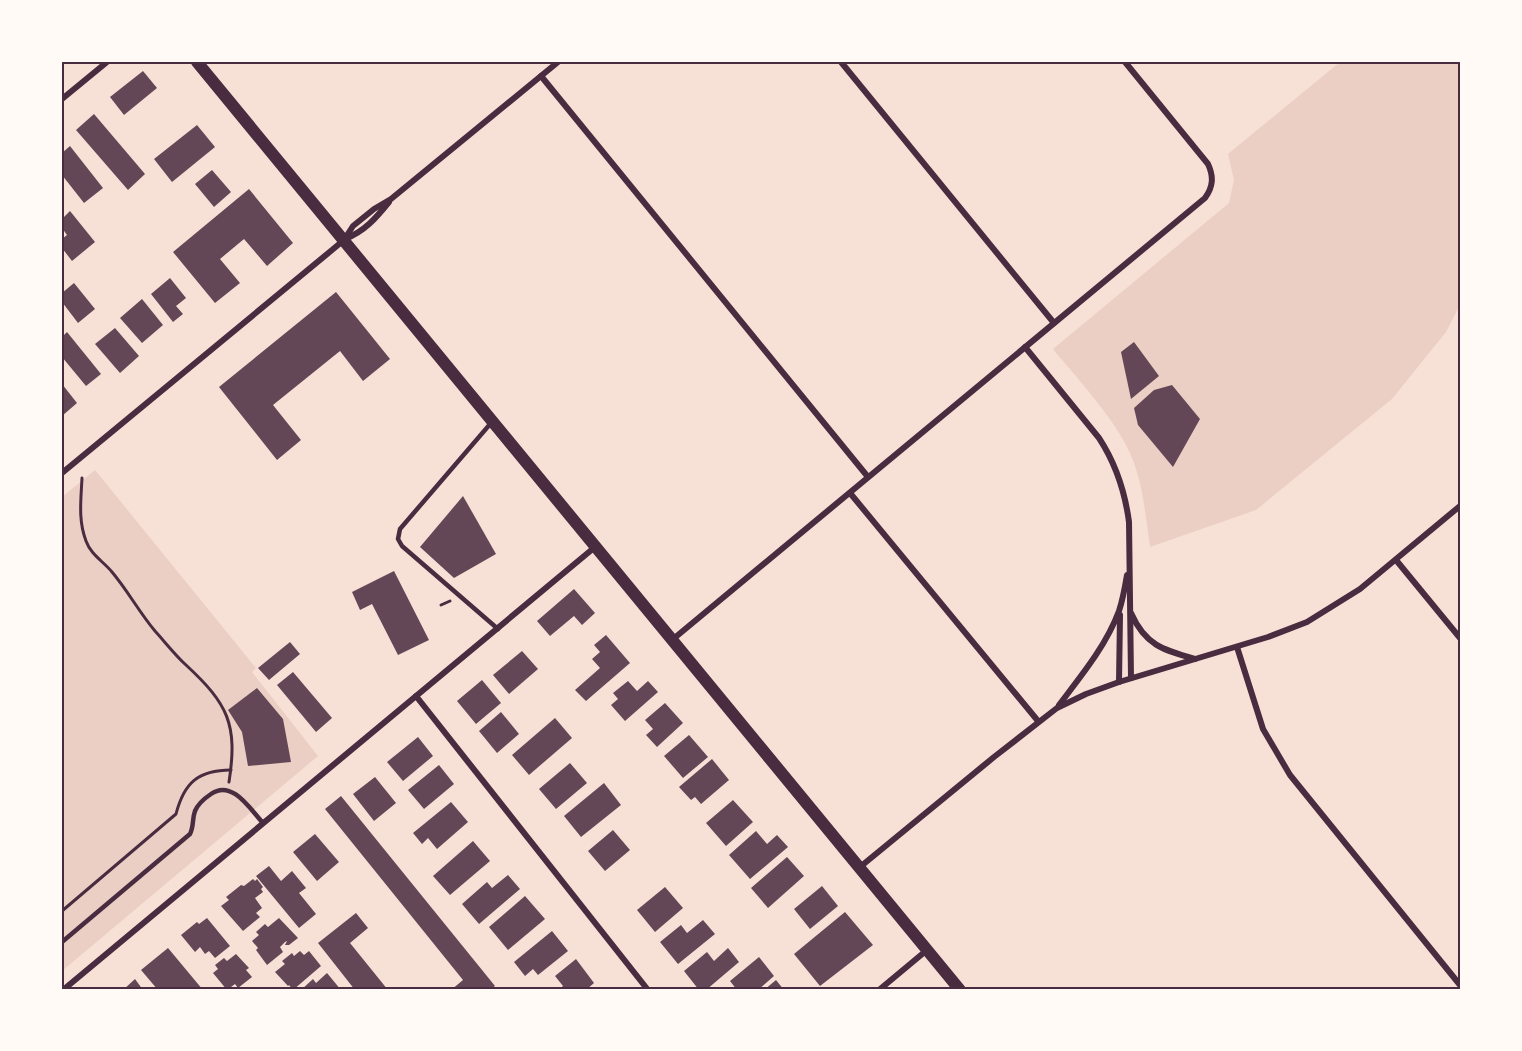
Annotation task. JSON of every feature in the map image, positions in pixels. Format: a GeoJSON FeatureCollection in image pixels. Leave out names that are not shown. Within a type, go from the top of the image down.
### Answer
{"type":"FeatureCollection","features":[{"type":"Feature","properties":{"kind":"main road"},"geometry":{"type":"LineString","coordinates":[[197,62],[960,990]]}},
{"type":"Feature","properties":{"kind":"street"},"geometry":{"type":"LineString","coordinates":[[62,99],[108,62]]}},
{"type":"Feature","properties":{"kind":"street"},"geometry":{"type":"LineString","coordinates":[[62,473],[344,240],[358,234],[370,224],[391,199],[558,62]]}},
{"type":"Feature","properties":{"kind":"street"},"geometry":{"type":"LineString","coordinates":[[841,62],[1054,323]]}},
{"type":"Feature","properties":{"kind":"street"},"geometry":{"type":"LineString","coordinates":[[672,640],[1209,193],[1212,178],[1205,159],[1125,62]]}},
{"type":"Feature","properties":{"kind":"street"},"geometry":{"type":"LineString","coordinates":[[541,76],[868,477]]}},
{"type":"Feature","properties":{"kind":"street"},"geometry":{"type":"LineString","coordinates":[[1025,347],[1086,421],[1109,454],[1126,501],[1131,546],[1131,678]]}},
{"type":"Feature","properties":{"kind":"street"},"geometry":{"type":"LineString","coordinates":[[850,493],[1038,721]]}},
{"type":"Feature","properties":{"kind":"street"},"geometry":{"type":"LineString","coordinates":[[860,867],[1038,721],[1057,708],[1119,682],[1237,647],[1307,622],[1360,589],[1461,506]]}},
{"type":"Feature","properties":{"kind":"street"},"geometry":{"type":"LineString","coordinates":[[63,990],[596,547]]}},
{"type":"Feature","properties":{"kind":"street"},"geometry":{"type":"LineString","coordinates":[[1396,560],[1461,638]]}},
{"type":"Feature","properties":{"kind":"street"},"geometry":{"type":"LineString","coordinates":[[1119,682],[1120,608],[1130,566]]}},
{"type":"Feature","properties":{"kind":"street"},"geometry":{"type":"LineString","coordinates":[[1057,708],[1092,662],[1120,608]]}},
{"type":"Feature","properties":{"kind":"street"},"geometry":{"type":"LineString","coordinates":[[1130,609],[1140,630],[1156,646],[1196,659]]}},
{"type":"Feature","properties":{"kind":"street"},"geometry":{"type":"LineString","coordinates":[[1237,647],[1263,729],[1276,753],[1309,800],[1461,985]]}},
{"type":"Feature","properties":{"kind":"street"},"geometry":{"type":"LineString","coordinates":[[416,696],[648,990]]}},
{"type":"Feature","properties":{"kind":"street"},"geometry":{"type":"LineString","coordinates":[[879,990],[927,949]]}},
{"type":"Feature","properties":{"kind":"lane"},"geometry":{"type":"LineString","coordinates":[[492,421],[398,534],[399,543],[402,546],[498,629]]}},
{"type":"Feature","properties":{"kind":"lane"},"geometry":{"type":"LineString","coordinates":[[62,942],[190,834],[194,827],[195,810],[208,795],[218,789],[228,790],[237,795],[262,823]]}},
{"type":"Feature","properties":{"kind":"path"},"geometry":{"type":"LineString","coordinates":[[82,478],[81,524],[89,549],[112,571],[149,624],[215,696],[226,713],[232,735],[233,754],[228,790]]}},
{"type":"Feature","properties":{"kind":"path"},"geometry":{"type":"LineString","coordinates":[[62,911],[176,814],[185,788],[198,777],[216,770],[231,770]]}},
{"type":"Feature","properties":{"kind":"shaded area"},"geometry":{"type":"Polygon","coordinates":[[[1340,62],[1460,62],[1460,305],[1446,332],[1392,399],[1256,510],[1150,547],[1141,486],[1129,451],[1111,420],[1053,349],[1229,203],[1234,180],[1228,154],[1340,62]]]}},
{"type":"Feature","properties":{"kind":"shaded area"},"geometry":{"type":"Polygon","coordinates":[[[95,470],[256,668],[252,672],[318,756],[62,971],[62,497],[95,470]]]}},
{"type":"Feature","properties":{"kind":"building"},"geometry":{"type":"Polygon","coordinates":[[[143,71],[157,88],[124,115],[110,97],[143,71]]]}},
{"type":"Feature","properties":{"kind":"building"},"geometry":{"type":"Polygon","coordinates":[[[94,114],[145,174],[128,190],[76,130],[94,114]]]}},
{"type":"Feature","properties":{"kind":"building"},"geometry":{"type":"Polygon","coordinates":[[[197,125],[215,147],[172,182],[154,159],[197,125]]]}},
{"type":"Feature","properties":{"kind":"building"},"geometry":{"type":"Polygon","coordinates":[[[70,146],[103,188],[84,203],[62,175],[62,153],[70,146]]]}},
{"type":"Feature","properties":{"kind":"building"},"geometry":{"type":"Polygon","coordinates":[[[212,170],[231,192],[214,207],[195,184],[212,170]]]}},
{"type":"Feature","properties":{"kind":"building"},"geometry":{"type":"Polygon","coordinates":[[[249,189],[293,243],[267,266],[244,239],[220,259],[240,283],[215,303],[173,252],[249,189]]]}},
{"type":"Feature","properties":{"kind":"building"},"geometry":{"type":"Polygon","coordinates":[[[70,211],[95,242],[72,261],[62,248],[62,239],[67,235],[62,228],[62,219],[70,211]]]}},
{"type":"Feature","properties":{"kind":"building"},"geometry":{"type":"Polygon","coordinates":[[[170,278],[186,298],[176,306],[183,314],[173,322],[151,294],[170,278]]]}},
{"type":"Feature","properties":{"kind":"building"},"geometry":{"type":"Polygon","coordinates":[[[74,283],[95,309],[78,323],[62,302],[62,293],[74,283]]]}},
{"type":"Feature","properties":{"kind":"building"},"geometry":{"type":"Polygon","coordinates":[[[336,292],[390,359],[363,381],[340,351],[273,405],[301,440],[277,460],[219,387],[336,292]]]}},
{"type":"Feature","properties":{"kind":"building"},"geometry":{"type":"Polygon","coordinates":[[[142,299],[163,325],[142,343],[120,318],[142,299]]]}},
{"type":"Feature","properties":{"kind":"building"},"geometry":{"type":"Polygon","coordinates":[[[115,328],[139,356],[120,373],[95,344],[115,328]]]}},
{"type":"Feature","properties":{"kind":"building"},"geometry":{"type":"Polygon","coordinates":[[[67,332],[101,374],[86,386],[62,357],[62,337],[67,332]]]}},
{"type":"Feature","properties":{"kind":"building"},"geometry":{"type":"Polygon","coordinates":[[[1134,342],[1159,376],[1131,399],[1121,352],[1134,342]]]}},
{"type":"Feature","properties":{"kind":"building"},"geometry":{"type":"Polygon","coordinates":[[[62,384],[77,403],[62,416],[62,384]]]}},
{"type":"Feature","properties":{"kind":"building"},"geometry":{"type":"Polygon","coordinates":[[[1172,385],[1200,419],[1173,467],[1138,425],[1134,408],[1154,390],[1172,385]]]}},
{"type":"Feature","properties":{"kind":"building"},"geometry":{"type":"Polygon","coordinates":[[[463,496],[496,554],[454,578],[420,547],[463,496]]]}},
{"type":"Feature","properties":{"kind":"building"},"geometry":{"type":"Polygon","coordinates":[[[394,571],[429,640],[398,655],[372,604],[360,610],[352,592],[394,571]]]}},
{"type":"Feature","properties":{"kind":"building"},"geometry":{"type":"Polygon","coordinates":[[[574,589],[595,613],[582,625],[574,616],[550,636],[537,621],[574,589]]]}},
{"type":"Feature","properties":{"kind":"building"},"geometry":{"type":"Polygon","coordinates":[[[606,635],[630,663],[586,701],[575,690],[600,668],[592,659],[600,652],[594,645],[606,635]]]}},
{"type":"Feature","properties":{"kind":"building"},"geometry":{"type":"Polygon","coordinates":[[[290,642],[300,654],[269,680],[258,668],[290,642]]]}},
{"type":"Feature","properties":{"kind":"building"},"geometry":{"type":"Polygon","coordinates":[[[522,651],[538,669],[509,694],[493,675],[522,651]]]}},
{"type":"Feature","properties":{"kind":"building"},"geometry":{"type":"Polygon","coordinates":[[[293,672],[332,718],[316,732],[277,685],[293,672]]]}},
{"type":"Feature","properties":{"kind":"building"},"geometry":{"type":"Polygon","coordinates":[[[482,680],[501,703],[476,724],[457,701],[482,680]]]}},
{"type":"Feature","properties":{"kind":"building"},"geometry":{"type":"Polygon","coordinates":[[[628,681],[637,691],[648,681],[658,692],[625,721],[611,705],[618,699],[613,693],[628,681]]]}},
{"type":"Feature","properties":{"kind":"building"},"geometry":{"type":"Polygon","coordinates":[[[257,688],[283,719],[291,762],[248,766],[242,732],[228,710],[257,688]]]}},
{"type":"Feature","properties":{"kind":"building"},"geometry":{"type":"Polygon","coordinates":[[[665,703],[683,723],[657,747],[646,735],[653,729],[645,720],[665,703]]]}},
{"type":"Feature","properties":{"kind":"building"},"geometry":{"type":"Polygon","coordinates":[[[501,712],[519,734],[497,753],[479,731],[501,712]]]}},
{"type":"Feature","properties":{"kind":"building"},"geometry":{"type":"Polygon","coordinates":[[[555,718],[572,738],[529,775],[512,755],[555,718]]]}},
{"type":"Feature","properties":{"kind":"building"},"geometry":{"type":"Polygon","coordinates":[[[689,735],[708,757],[683,778],[664,756],[689,735]]]}},
{"type":"Feature","properties":{"kind":"building"},"geometry":{"type":"Polygon","coordinates":[[[418,737],[433,756],[403,781],[387,762],[418,737]]]}},
{"type":"Feature","properties":{"kind":"building"},"geometry":{"type":"Polygon","coordinates":[[[712,759],[729,780],[701,804],[695,797],[691,800],[679,787],[712,759]]]}},
{"type":"Feature","properties":{"kind":"building"},"geometry":{"type":"Polygon","coordinates":[[[570,763],[587,783],[556,809],[539,789],[570,763]]]}},
{"type":"Feature","properties":{"kind":"building"},"geometry":{"type":"Polygon","coordinates":[[[439,765],[454,784],[424,809],[408,790],[439,765]]]}},
{"type":"Feature","properties":{"kind":"building"},"geometry":{"type":"Polygon","coordinates":[[[375,777],[396,803],[374,821],[353,794],[375,777]]]}},
{"type":"Feature","properties":{"kind":"building"},"geometry":{"type":"Polygon","coordinates":[[[604,783],[621,805],[581,837],[564,816],[604,783]]]}},
{"type":"Feature","properties":{"kind":"building"},"geometry":{"type":"Polygon","coordinates":[[[341,796],[495,986],[490,990],[451,990],[463,980],[325,809],[341,796]]]}},
{"type":"Feature","properties":{"kind":"building"},"geometry":{"type":"Polygon","coordinates":[[[733,800],[753,822],[726,846],[706,823],[733,800]]]}},
{"type":"Feature","properties":{"kind":"building"},"geometry":{"type":"Polygon","coordinates":[[[451,802],[468,822],[437,849],[428,838],[422,844],[413,833],[451,802]]]}},
{"type":"Feature","properties":{"kind":"building"},"geometry":{"type":"Polygon","coordinates":[[[613,830],[630,850],[605,871],[588,851],[613,830]]]}},
{"type":"Feature","properties":{"kind":"building"},"geometry":{"type":"Polygon","coordinates":[[[756,831],[767,844],[777,835],[788,847],[750,879],[729,855],[756,831]]]}},
{"type":"Feature","properties":{"kind":"building"},"geometry":{"type":"Polygon","coordinates":[[[315,834],[339,862],[317,881],[293,852],[315,834]]]}},
{"type":"Feature","properties":{"kind":"building"},"geometry":{"type":"Polygon","coordinates":[[[473,841],[490,861],[450,895],[433,876],[473,841]]]}},
{"type":"Feature","properties":{"kind":"building"},"geometry":{"type":"Polygon","coordinates":[[[787,857],[804,876],[768,908],[751,888],[787,857]]]}},
{"type":"Feature","properties":{"kind":"building"},"geometry":{"type":"Polygon","coordinates":[[[269,866],[281,881],[292,871],[306,888],[299,893],[316,914],[299,928],[256,876],[269,866]]]}},
{"type":"Feature","properties":{"kind":"building"},"geometry":{"type":"Polygon","coordinates":[[[508,875],[520,889],[479,924],[462,904],[487,882],[492,888],[508,875]]]}},
{"type":"Feature","properties":{"kind":"building"},"geometry":{"type":"Polygon","coordinates":[[[253,879],[255,881],[257,879],[263,887],[261,889],[263,892],[255,898],[262,908],[256,913],[260,917],[243,931],[221,906],[229,900],[226,897],[253,879]]]}},
{"type":"Feature","properties":{"kind":"building"},"geometry":{"type":"Polygon","coordinates":[[[822,886],[838,906],[810,929],[794,909],[822,886]]]}},
{"type":"Feature","properties":{"kind":"building"},"geometry":{"type":"Polygon","coordinates":[[[665,887],[683,908],[655,932],[637,910],[665,887]]]}},
{"type":"Feature","properties":{"kind":"building"},"geometry":{"type":"Polygon","coordinates":[[[525,896],[545,919],[508,950],[489,927],[525,896]]]}},
{"type":"Feature","properties":{"kind":"building"},"geometry":{"type":"Polygon","coordinates":[[[845,912],[873,945],[820,986],[794,954],[845,912]]]}},
{"type":"Feature","properties":{"kind":"building"},"geometry":{"type":"Polygon","coordinates":[[[356,913],[368,928],[350,943],[388,990],[355,990],[318,943],[356,913]]]}},
{"type":"Feature","properties":{"kind":"building"},"geometry":{"type":"Polygon","coordinates":[[[207,918],[230,946],[215,958],[209,951],[205,954],[200,947],[195,952],[181,935],[197,922],[199,924],[207,918]]]}},
{"type":"Feature","properties":{"kind":"building"},"geometry":{"type":"Polygon","coordinates":[[[279,918],[298,938],[289,945],[285,945],[287,941],[285,942],[280,947],[283,952],[267,965],[252,941],[259,935],[256,932],[265,924],[268,927],[279,918]]]}},
{"type":"Feature","properties":{"kind":"building"},"geometry":{"type":"Polygon","coordinates":[[[703,920],[715,934],[678,964],[660,942],[681,925],[687,933],[703,920]]]}},
{"type":"Feature","properties":{"kind":"building"},"geometry":{"type":"Polygon","coordinates":[[[552,931],[568,951],[538,975],[533,969],[525,976],[514,962],[552,931]]]}},
{"type":"Feature","properties":{"kind":"building"},"geometry":{"type":"Polygon","coordinates":[[[168,948],[203,990],[158,990],[141,970],[168,948]]]}},
{"type":"Feature","properties":{"kind":"building"},"geometry":{"type":"Polygon","coordinates":[[[728,948],[739,962],[706,990],[699,990],[684,971],[707,952],[714,961],[728,948]]]}},
{"type":"Feature","properties":{"kind":"building"},"geometry":{"type":"Polygon","coordinates":[[[300,951],[304,955],[309,951],[321,966],[293,990],[275,972],[285,964],[282,961],[292,953],[294,956],[300,951]]]}},
{"type":"Feature","properties":{"kind":"building"},"geometry":{"type":"Polygon","coordinates":[[[236,954],[249,968],[246,970],[252,977],[238,988],[235,984],[227,990],[213,973],[218,969],[215,965],[224,958],[227,961],[236,954]]]}},
{"type":"Feature","properties":{"kind":"building"},"geometry":{"type":"Polygon","coordinates":[[[759,957],[774,976],[758,990],[737,990],[730,981],[759,957]]]}},
{"type":"Feature","properties":{"kind":"building"},"geometry":{"type":"Polygon","coordinates":[[[576,959],[594,983],[586,990],[559,990],[563,986],[555,976],[576,959]]]}},
{"type":"Feature","properties":{"kind":"building"},"geometry":{"type":"Polygon","coordinates":[[[327,973],[341,990],[301,990],[313,979],[316,983],[327,973]]]}},
{"type":"Feature","properties":{"kind":"building"},"geometry":{"type":"Polygon","coordinates":[[[135,979],[143,990],[123,990],[135,979]]]}},
{"type":"Feature","properties":{"kind":"building"},"geometry":{"type":"Polygon","coordinates":[[[776,980],[784,990],[764,990],[776,980]]]}}]}
